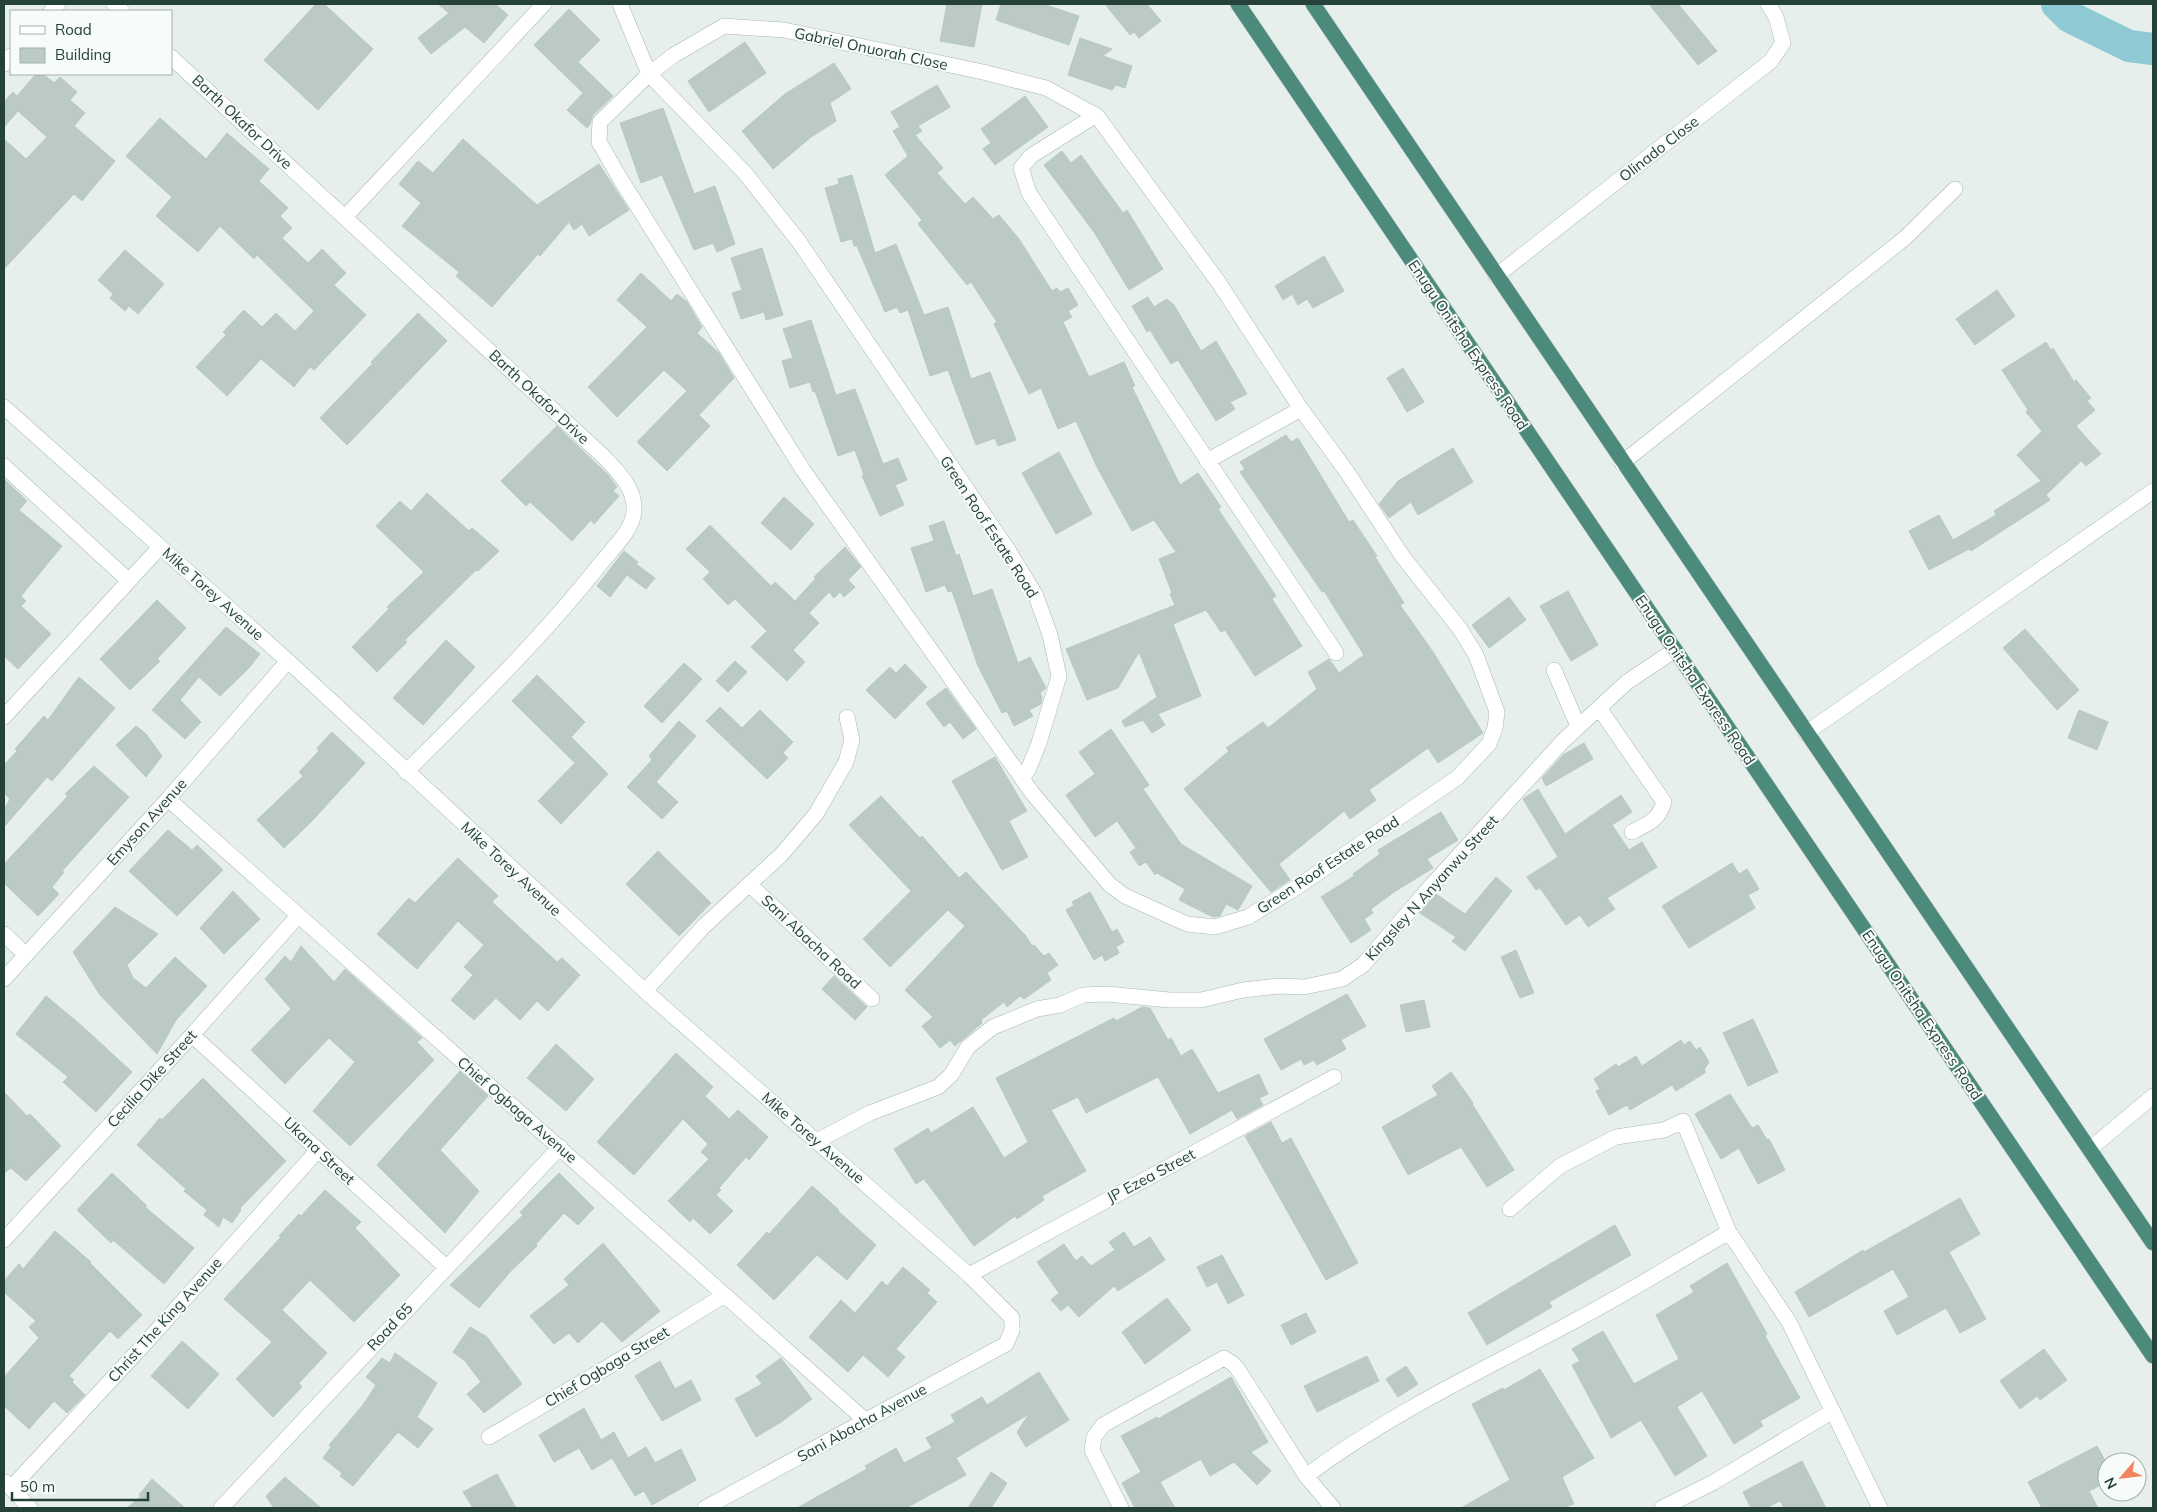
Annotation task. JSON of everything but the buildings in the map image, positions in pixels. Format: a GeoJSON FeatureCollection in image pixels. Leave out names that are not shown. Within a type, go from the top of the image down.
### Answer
{"type":"FeatureCollection","features":[{"type":"Feature","properties":{"kind":"highway","name":"Enugu Onitsha Express Road"},"geometry":{"type":"LineString","coordinates":[[1238,4],[1382,220],[1594,528],[2153,1356]]}},
{"type":"Feature","properties":{"kind":"highway"},"geometry":{"type":"LineString","coordinates":[[1312,4],[2153,1243]]}},
{"type":"Feature","properties":{"kind":"street"},"geometry":{"type":"LineString","coordinates":[[344,217],[544,4]]}},
{"type":"Feature","properties":{"kind":"street"},"geometry":{"type":"LineString","coordinates":[[620,4],[649,74]]}},
{"type":"Feature","properties":{"kind":"street","name":"Olinado Close"},"geometry":{"type":"LineString","coordinates":[[1496,276],[1771,61],[1783,43],[1776,18],[1768,4]]}},
{"type":"Feature","properties":{"kind":"street","name":"Gabriel Onuorah Close"},"geometry":{"type":"LineString","coordinates":[[1022,778],[803,470],[621,180],[599,142],[600,122],[649,74],[674,55],[724,26],[784,30],[983,72],[1046,88],[1097,116]]}},
{"type":"Feature","properties":{"kind":"street","name":"Barth Okafor Drive"},"geometry":{"type":"LineString","coordinates":[[172,58],[604,457],[625,479],[632,497],[634,513],[628,529],[567,607],[406,772]]}},
{"type":"Feature","properties":{"kind":"street","name":"Green Roof Estate Road"},"geometry":{"type":"LineString","coordinates":[[649,74],[745,173],[800,243],[1008,550],[1036,596],[1050,635],[1059,676],[1039,742],[1028,770],[1022,778],[1110,885],[1124,896],[1187,924],[1215,927],[1248,917],[1297,887],[1458,778],[1490,744],[1497,712],[1476,655],[1460,629],[1403,557],[1347,472],[1301,409],[1219,283],[1097,116]]}},
{"type":"Feature","properties":{"kind":"street"},"geometry":{"type":"LineString","coordinates":[[1097,116],[1031,156],[1021,168],[1029,193],[1336,653]]}},
{"type":"Feature","properties":{"kind":"street"},"geometry":{"type":"LineString","coordinates":[[1622,463],[1905,238],[1955,189]]}},
{"type":"Feature","properties":{"kind":"street","name":"Mike Torey Avenue"},"geometry":{"type":"LineString","coordinates":[[4,407],[288,662],[645,991],[969,1275],[1012,1318],[1012,1330]]}},
{"type":"Feature","properties":{"kind":"street"},"geometry":{"type":"LineString","coordinates":[[1207,461],[1301,409]]}},
{"type":"Feature","properties":{"kind":"street"},"geometry":{"type":"LineString","coordinates":[[4,466],[129,581]]}},
{"type":"Feature","properties":{"kind":"street"},"geometry":{"type":"LineString","coordinates":[[1806,733],[2153,491]]}},
{"type":"Feature","properties":{"kind":"street"},"geometry":{"type":"LineString","coordinates":[[7,707],[160,547]]}},
{"type":"Feature","properties":{"kind":"street","name":"Kingsley N Anyanwu Street"},"geometry":{"type":"LineString","coordinates":[[817,1141],[870,1113],[938,1087],[950,1075],[968,1047],[993,1027],[1037,1009],[1060,1005],[1083,995],[1107,994],[1168,1000],[1201,1000],[1243,990],[1278,986],[1304,987],[1342,978],[1363,965],[1538,766],[1578,726],[1627,682],[1675,650]]}},
{"type":"Feature","properties":{"kind":"street","name":"Emyson Avenue"},"geometry":{"type":"LineString","coordinates":[[4,979],[168,799],[288,662]]}},
{"type":"Feature","properties":{"kind":"street"},"geometry":{"type":"LineString","coordinates":[[1554,670],[1578,726]]}},
{"type":"Feature","properties":{"kind":"street"},"geometry":{"type":"LineString","coordinates":[[1599,708],[1664,802],[1660,813],[1653,821],[1632,832]]}},
{"type":"Feature","properties":{"kind":"street"},"geometry":{"type":"LineString","coordinates":[[645,991],[703,927],[782,854],[816,814],[846,762],[852,740],[847,717]]}},
{"type":"Feature","properties":{"kind":"street","name":"Chief Ogbaga Avenue"},"geometry":{"type":"LineString","coordinates":[[168,799],[560,1147],[723,1296],[866,1421]]}},
{"type":"Feature","properties":{"kind":"street","name":"Sani Abacha Road"},"geometry":{"type":"LineString","coordinates":[[750,885],[872,999]]}},
{"type":"Feature","properties":{"kind":"street","name":"Cecilia Dike Street"},"geometry":{"type":"LineString","coordinates":[[4,1240],[298,916]]}},
{"type":"Feature","properties":{"kind":"street"},"geometry":{"type":"LineString","coordinates":[[4,934],[26,955]]}},
{"type":"Feature","properties":{"kind":"street","name":"Ukana Street"},"geometry":{"type":"LineString","coordinates":[[192,1035],[446,1267]]}},
{"type":"Feature","properties":{"kind":"street","name":"JP Ezea Street"},"geometry":{"type":"LineString","coordinates":[[969,1275],[1334,1077]]}},
{"type":"Feature","properties":{"kind":"street"},"geometry":{"type":"LineString","coordinates":[[2090,1149],[2153,1096]]}},
{"type":"Feature","properties":{"kind":"street"},"geometry":{"type":"LineString","coordinates":[[1510,1210],[1560,1166],[1616,1137],[1664,1130],[1683,1122],[1729,1232],[1789,1322],[1880,1508]]}},
{"type":"Feature","properties":{"kind":"street","name":"Road 65"},"geometry":{"type":"LineString","coordinates":[[221,1508],[560,1147]]}},
{"type":"Feature","properties":{"kind":"street","name":"Christ The King Avenue"},"geometry":{"type":"LineString","coordinates":[[7,1485],[149,1339],[318,1150]]}},
{"type":"Feature","properties":{"kind":"street"},"geometry":{"type":"LineString","coordinates":[[1306,1476],[1335,1454],[1386,1422],[1584,1316],[1729,1232]]}},
{"type":"Feature","properties":{"kind":"street","name":"Chief Ogbaga Street"},"geometry":{"type":"LineString","coordinates":[[489,1437],[723,1296]]}},
{"type":"Feature","properties":{"kind":"street","name":"Sani Abacha Avenue"},"geometry":{"type":"LineString","coordinates":[[705,1508],[1006,1344],[1012,1330]]}},
{"type":"Feature","properties":{"kind":"street"},"geometry":{"type":"LineString","coordinates":[[1121,1508],[1092,1450],[1094,1436],[1103,1426],[1224,1358],[1237,1368],[1306,1476],[1333,1508]]}},
{"type":"Feature","properties":{"kind":"street"},"geometry":{"type":"LineString","coordinates":[[1662,1508],[1714,1482],[1833,1411]]}},
{"type":"Feature","properties":{"kind":"street"},"geometry":{"type":"LineString","coordinates":[[7,1485],[30,1508]]}},
{"type":"Feature","properties":{"kind":"waterway"},"geometry":{"type":"LineString","coordinates":[[2057,4],[2070,17],[2129,46],[2153,49]]}}]}
